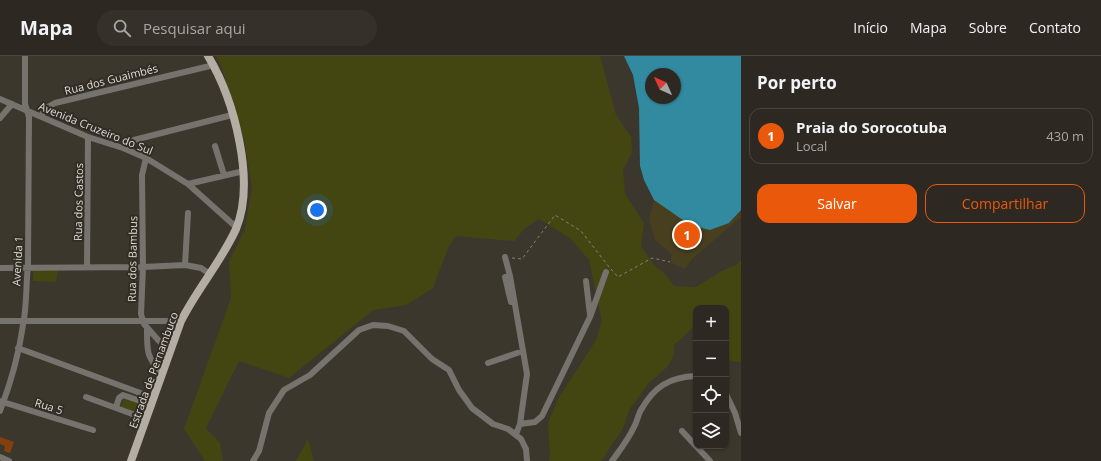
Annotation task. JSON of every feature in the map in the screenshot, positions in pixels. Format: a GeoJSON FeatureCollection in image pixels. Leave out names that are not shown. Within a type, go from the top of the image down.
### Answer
{"type":"FeatureCollection","features":[{"type":"Feature","properties":{"kind":"main road","name":"Estrada de Pernambuco"},"geometry":{"type":"LineString","coordinates":[[131,461],[181,321],[192,301],[227,247],[236,227],[243,200],[244,171],[241,149],[221,79],[208,56]]}},
{"type":"Feature","properties":{"kind":"street","name":"Avenida 1"},"geometry":{"type":"LineString","coordinates":[[0,411],[24,321],[27,269],[29,117],[25,104],[25,56]]}},
{"type":"Feature","properties":{"kind":"street","name":"Rua dos Guaimbés"},"geometry":{"type":"LineString","coordinates":[[41,116],[46,108],[55,103],[214,65]]}},
{"type":"Feature","properties":{"kind":"street","name":"Avenida Cruzeiro do Sul"},"geometry":{"type":"LineString","coordinates":[[0,99],[88,137],[123,148],[146,158],[188,184],[236,227]]}},
{"type":"Feature","properties":{"kind":"street"},"geometry":{"type":"LineString","coordinates":[[0,118],[12,104]]}},
{"type":"Feature","properties":{"kind":"street"},"geometry":{"type":"LineString","coordinates":[[123,148],[134,140],[232,115]]}},
{"type":"Feature","properties":{"kind":"street","name":"Rua dos Castos"},"geometry":{"type":"LineString","coordinates":[[87,268],[88,137]]}},
{"type":"Feature","properties":{"kind":"street"},"geometry":{"type":"LineString","coordinates":[[215,146],[224,175]]}},
{"type":"Feature","properties":{"kind":"street","name":"Rua dos Bambus"},"geometry":{"type":"LineString","coordinates":[[142,320],[142,175],[146,158]]}},
{"type":"Feature","properties":{"kind":"street"},"geometry":{"type":"LineString","coordinates":[[188,184],[244,171]]}},
{"type":"Feature","properties":{"kind":"street"},"geometry":{"type":"LineString","coordinates":[[185,265],[188,214]]}},
{"type":"Feature","properties":{"kind":"street"},"geometry":{"type":"LineString","coordinates":[[505,257],[507,280],[513,308]]}},
{"type":"Feature","properties":{"kind":"street"},"geometry":{"type":"LineString","coordinates":[[0,268],[27,269],[185,265],[201,268],[210,274]]}},
{"type":"Feature","properties":{"kind":"street"},"geometry":{"type":"LineString","coordinates":[[520,424],[536,422],[542,416],[590,317],[606,272]]}},
{"type":"Feature","properties":{"kind":"street"},"geometry":{"type":"LineString","coordinates":[[507,280],[527,374],[520,424],[516,434]]}},
{"type":"Feature","properties":{"kind":"street"},"geometry":{"type":"LineString","coordinates":[[586,281],[590,317]]}},
{"type":"Feature","properties":{"kind":"street"},"geometry":{"type":"LineString","coordinates":[[142,320],[160,342],[170,350]]}},
{"type":"Feature","properties":{"kind":"street"},"geometry":{"type":"LineString","coordinates":[[0,321],[181,321]]}},
{"type":"Feature","properties":{"kind":"street"},"geometry":{"type":"LineString","coordinates":[[253,461],[259,451],[269,413],[284,390],[310,375],[359,330],[374,324],[388,326],[404,331],[432,360],[449,370],[459,390],[472,408],[493,424],[508,429],[521,439],[526,449],[527,461]]}},
{"type":"Feature","properties":{"kind":"street"},"geometry":{"type":"LineString","coordinates":[[147,328],[148,354],[151,362],[162,375]]}},
{"type":"Feature","properties":{"kind":"street"},"geometry":{"type":"LineString","coordinates":[[18,348],[153,401]]}},
{"type":"Feature","properties":{"kind":"street"},"geometry":{"type":"LineString","coordinates":[[488,363],[523,351]]}},
{"type":"Feature","properties":{"kind":"street"},"geometry":{"type":"LineString","coordinates":[[612,461],[625,444],[635,427],[640,411],[651,396],[666,382],[681,376],[693,376]]}},
{"type":"Feature","properties":{"kind":"street"},"geometry":{"type":"LineString","coordinates":[[116,408],[119,398],[123,395],[153,401]]}},
{"type":"Feature","properties":{"kind":"street"},"geometry":{"type":"LineString","coordinates":[[86,397],[146,419]]}},
{"type":"Feature","properties":{"kind":"street"},"geometry":{"type":"LineString","coordinates":[[729,400],[735,413],[741,433]]}},
{"type":"Feature","properties":{"kind":"street","name":"Rua 5"},"geometry":{"type":"LineString","coordinates":[[2,402],[93,430]]}},
{"type":"Feature","properties":{"kind":"street"},"geometry":{"type":"LineString","coordinates":[[682,431],[710,461]]}},
{"type":"Feature","properties":{"kind":"street"},"geometry":{"type":"LineString","coordinates":[[0,457],[9,461]]}},
{"type":"Feature","properties":{"kind":"path"},"geometry":{"type":"LineString","coordinates":[[505,257],[522,259],[555,215],[581,231],[618,278],[652,258],[670,262]]}},
{"type":"Feature","properties":{"kind":"shaded area"},"geometry":{"type":"Polygon","coordinates":[[[216,56],[600,56],[616,115],[631,137],[632,152],[623,170],[625,194],[644,223],[641,246],[654,265],[666,275],[674,286],[696,287],[722,271],[736,265],[741,260],[741,361],[731,361],[729,358],[729,305],[693,305],[693,328],[674,345],[674,355],[667,367],[648,384],[629,410],[623,428],[601,461],[549,461],[548,423],[558,399],[596,340],[602,321],[589,260],[570,238],[539,219],[524,229],[514,241],[456,236],[448,248],[433,288],[406,305],[373,310],[289,378],[239,361],[206,428],[220,443],[223,461],[205,461],[184,429],[231,298],[229,262],[245,229],[252,187],[244,139],[220,63],[216,56]]]}},
{"type":"Feature","properties":{"kind":"shaded area"},"geometry":{"type":"Polygon","coordinates":[[[33,268],[58,269],[56,282],[33,281],[33,268]]]}},
{"type":"Feature","properties":{"kind":"shaded area"},"geometry":{"type":"Polygon","coordinates":[[[125,396],[143,402],[140,414],[121,407],[125,396]]]}},
{"type":"Feature","properties":{"kind":"shaded area"},"geometry":{"type":"Polygon","coordinates":[[[308,439],[314,461],[296,461],[308,439]]]}},
{"type":"Feature","properties":{"kind":"sand"},"geometry":{"type":"Polygon","coordinates":[[[654,200],[673,213],[729,223],[741,210],[741,217],[692,259],[685,269],[670,262],[672,255],[655,240],[649,219],[654,200]]]}},
{"type":"Feature","properties":{"kind":"water"},"geometry":{"type":"Polygon","coordinates":[[[624,56],[741,56],[741,210],[729,223],[710,230],[690,225],[654,200],[644,180],[640,166],[639,108],[633,75],[624,56]]]}},
{"type":"Feature","properties":{"kind":"building"},"geometry":{"type":"Polygon","coordinates":[[[0,437],[14,442],[10,453],[4,451],[5,446],[0,444],[0,437]]]}},
{"type":"Feature","properties":{"kind":"place","name":"Praia do Sorocotuba"},"geometry":{"type":"Point","coordinates":[687,235]}}]}
